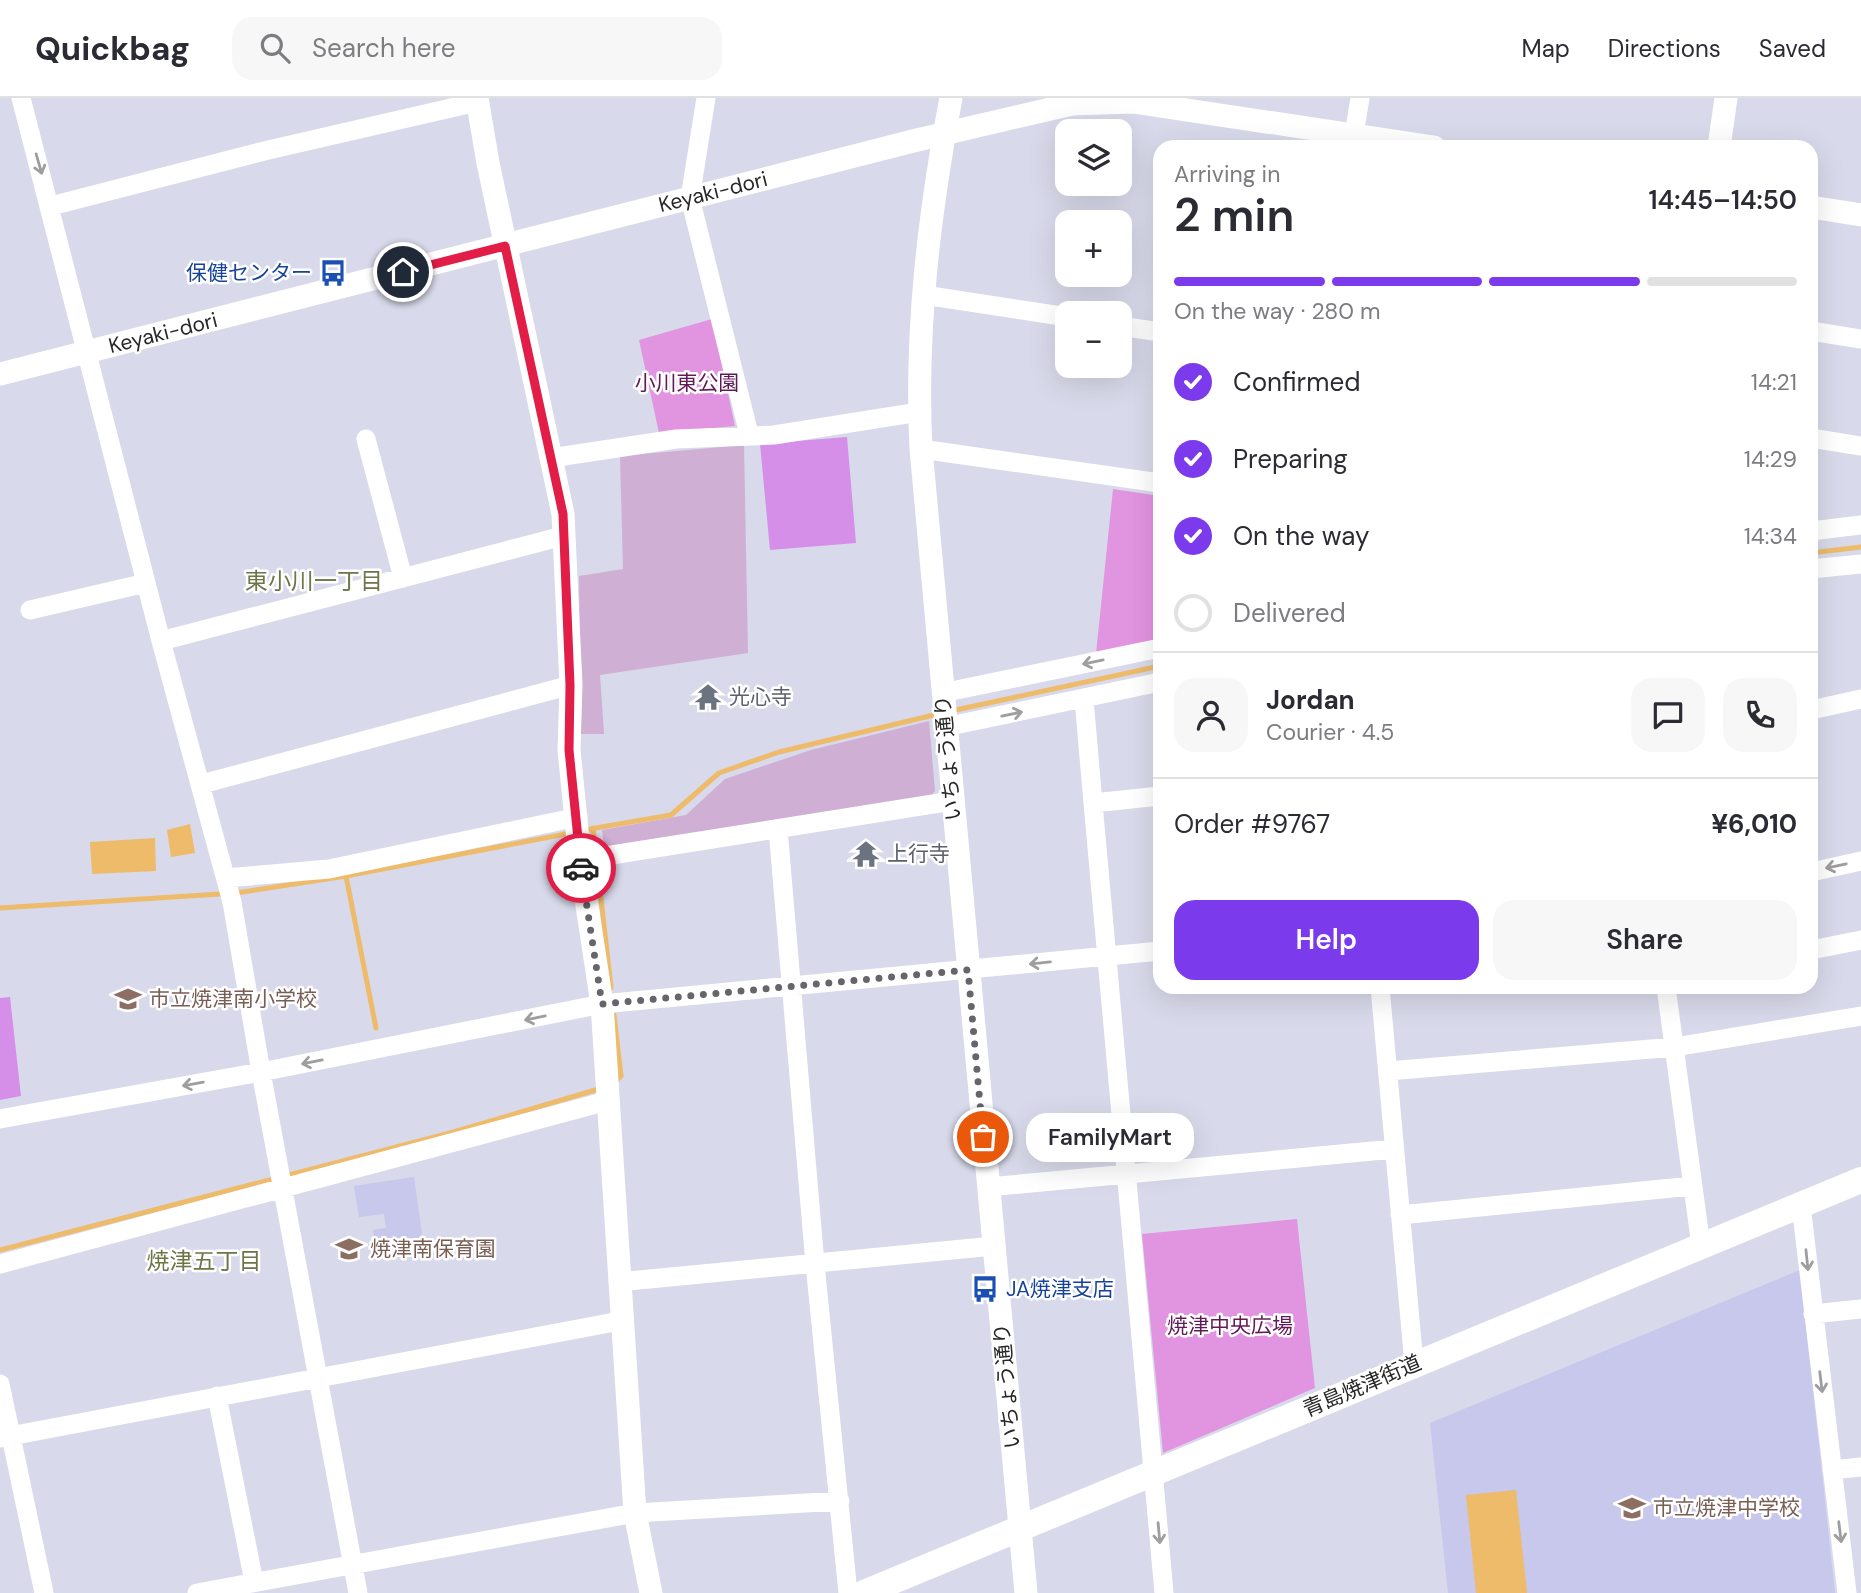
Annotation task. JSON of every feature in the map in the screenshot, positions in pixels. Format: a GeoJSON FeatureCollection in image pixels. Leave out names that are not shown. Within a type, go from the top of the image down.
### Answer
{"type":"FeatureCollection","features":[{"type":"Feature","properties":{"kind":"main road","name":"青島焼津街道"},"geometry":{"type":"LineString","coordinates":[[864,1593],[1861,1180]]}},
{"type":"Feature","properties":{"kind":"street"},"geometry":{"type":"LineString","coordinates":[[21,98],[161,641],[226,878],[358,1593]]}},
{"type":"Feature","properties":{"kind":"street"},"geometry":{"type":"LineString","coordinates":[[706,98],[690,198],[749,433]]}},
{"type":"Feature","properties":{"kind":"street","name":"いちょう通り"},"geometry":{"type":"LineString","coordinates":[[951,98],[932,209],[924,295],[919,412],[942,695],[1026,1593]]}},
{"type":"Feature","properties":{"kind":"street"},"geometry":{"type":"LineString","coordinates":[[1353,140],[1360,98]]}},
{"type":"Feature","properties":{"kind":"street"},"geometry":{"type":"LineString","coordinates":[[1720,140],[1727,98]]}},
{"type":"Feature","properties":{"kind":"street"},"geometry":{"type":"LineString","coordinates":[[51,206],[477,100],[505,246],[563,514],[570,685],[569,750],[578,817],[580,860],[602,1004],[620,1321],[635,1513],[651,1593]]}},
{"type":"Feature","properties":{"kind":"street","name":"Keyaki-dori"},"geometry":{"type":"LineString","coordinates":[[0,374],[1042,110],[1105,102],[1133,102],[1347,140]]}},
{"type":"Feature","properties":{"kind":"street"},"geometry":{"type":"LineString","coordinates":[[1818,208],[1861,215]]}},
{"type":"Feature","properties":{"kind":"street"},"geometry":{"type":"LineString","coordinates":[[924,295],[1055,315]]}},
{"type":"Feature","properties":{"kind":"street"},"geometry":{"type":"LineString","coordinates":[[1132,328],[1153,331]]}},
{"type":"Feature","properties":{"kind":"street"},"geometry":{"type":"LineString","coordinates":[[1818,332],[1861,339]]}},
{"type":"Feature","properties":{"kind":"street"},"geometry":{"type":"LineString","coordinates":[[551,458],[676,439],[749,433],[774,435],[919,412]]}},
{"type":"Feature","properties":{"kind":"street"},"geometry":{"type":"LineString","coordinates":[[366,439],[403,578]]}},
{"type":"Feature","properties":{"kind":"street"},"geometry":{"type":"LineString","coordinates":[[1818,439],[1861,446]]}},
{"type":"Feature","properties":{"kind":"street"},"geometry":{"type":"LineString","coordinates":[[921,449],[1153,482]]}},
{"type":"Feature","properties":{"kind":"street"},"geometry":{"type":"LineString","coordinates":[[1818,530],[1861,525]]}},
{"type":"Feature","properties":{"kind":"street"},"geometry":{"type":"LineString","coordinates":[[161,641],[563,536]]}},
{"type":"Feature","properties":{"kind":"street"},"geometry":{"type":"LineString","coordinates":[[1818,568],[1861,564]]}},
{"type":"Feature","properties":{"kind":"street"},"geometry":{"type":"LineString","coordinates":[[30,610],[146,583]]}},
{"type":"Feature","properties":{"kind":"street"},"geometry":{"type":"LineString","coordinates":[[942,695],[1153,650]]}},
{"type":"Feature","properties":{"kind":"street"},"geometry":{"type":"LineString","coordinates":[[945,724],[1153,684]]}},
{"type":"Feature","properties":{"kind":"street"},"geometry":{"type":"LineString","coordinates":[[202,784],[570,685]]}},
{"type":"Feature","properties":{"kind":"street"},"geometry":{"type":"LineString","coordinates":[[1084,699],[1164,1593]]}},
{"type":"Feature","properties":{"kind":"street"},"geometry":{"type":"LineString","coordinates":[[1818,708],[1861,699]]}},
{"type":"Feature","properties":{"kind":"street"},"geometry":{"type":"LineString","coordinates":[[1093,803],[1153,797]]}},
{"type":"Feature","properties":{"kind":"street"},"geometry":{"type":"LineString","coordinates":[[580,860],[952,801]]}},
{"type":"Feature","properties":{"kind":"street"},"geometry":{"type":"LineString","coordinates":[[226,878],[329,869],[578,817]]}},
{"type":"Feature","properties":{"kind":"street"},"geometry":{"type":"LineString","coordinates":[[778,829],[815,1264],[841,1500],[848,1593]]}},
{"type":"Feature","properties":{"kind":"street"},"geometry":{"type":"LineString","coordinates":[[1818,870],[1861,861]]}},
{"type":"Feature","properties":{"kind":"street"},"geometry":{"type":"LineString","coordinates":[[1818,949],[1861,940]]}},
{"type":"Feature","properties":{"kind":"street"},"geometry":{"type":"LineString","coordinates":[[0,1119],[261,1072],[602,1004],[1153,951]]}},
{"type":"Feature","properties":{"kind":"street"},"geometry":{"type":"LineString","coordinates":[[1381,994],[1413,1364]]}},
{"type":"Feature","properties":{"kind":"street"},"geometry":{"type":"LineString","coordinates":[[1668,994],[1701,1246]]}},
{"type":"Feature","properties":{"kind":"street"},"geometry":{"type":"LineString","coordinates":[[1388,1071],[1675,1047],[1861,1017]]}},
{"type":"Feature","properties":{"kind":"street"},"geometry":{"type":"LineString","coordinates":[[0,1264],[607,1101]]}},
{"type":"Feature","properties":{"kind":"street"},"geometry":{"type":"LineString","coordinates":[[988,1187],[1394,1149]]}},
{"type":"Feature","properties":{"kind":"street"},"geometry":{"type":"LineString","coordinates":[[1400,1215],[1692,1186]]}},
{"type":"Feature","properties":{"kind":"street"},"geometry":{"type":"LineString","coordinates":[[1801,1205],[1847,1593]]}},
{"type":"Feature","properties":{"kind":"street"},"geometry":{"type":"LineString","coordinates":[[618,1282],[993,1247]]}},
{"type":"Feature","properties":{"kind":"street"},"geometry":{"type":"LineString","coordinates":[[1813,1314],[1861,1309]]}},
{"type":"Feature","properties":{"kind":"street"},"geometry":{"type":"LineString","coordinates":[[5,1437],[620,1321]]}},
{"type":"Feature","properties":{"kind":"street"},"geometry":{"type":"LineString","coordinates":[[0,1384],[5,1437],[44,1593]]}},
{"type":"Feature","properties":{"kind":"street"},"geometry":{"type":"LineString","coordinates":[[217,1396],[254,1582]]}},
{"type":"Feature","properties":{"kind":"street"},"geometry":{"type":"LineString","coordinates":[[1832,1471],[1861,1467]]}},
{"type":"Feature","properties":{"kind":"street"},"geometry":{"type":"LineString","coordinates":[[197,1593],[635,1513],[841,1500]]}},
{"type":"Feature","properties":{"kind":"shaded area"},"geometry":{"type":"Polygon","coordinates":[[[847,437],[856,543],[770,550],[760,444],[847,437]]]}},
{"type":"Feature","properties":{"kind":"shaded area"},"geometry":{"type":"Polygon","coordinates":[[[744,445],[748,653],[600,675],[604,734],[581,734],[579,576],[623,569],[620,456],[744,445]]]}},
{"type":"Feature","properties":{"kind":"shaded area"},"geometry":{"type":"Polygon","coordinates":[[[929,721],[935,791],[931,796],[604,848],[602,830],[686,815],[725,779],[811,750],[929,721]]]}},
{"type":"Feature","properties":{"kind":"shaded area"},"geometry":{"type":"Polygon","coordinates":[[[190,824],[195,853],[171,857],[167,830],[190,824]]]}},
{"type":"Feature","properties":{"kind":"shaded area"},"geometry":{"type":"Polygon","coordinates":[[[155,838],[156,871],[92,874],[90,842],[155,838]]]}},
{"type":"Feature","properties":{"kind":"shaded area"},"geometry":{"type":"Polygon","coordinates":[[[10,997],[21,1096],[0,1100],[0,998],[10,997]]]}},
{"type":"Feature","properties":{"kind":"shaded area"},"geometry":{"type":"Polygon","coordinates":[[[414,1177],[423,1241],[376,1249],[373,1230],[386,1228],[384,1214],[359,1217],[354,1186],[414,1177]]]}},
{"type":"Feature","properties":{"kind":"shaded area","name":"市立焼津中学校"},"geometry":{"type":"Polygon","coordinates":[[[1800,1270],[1835,1593],[1448,1593],[1430,1423],[1800,1270]]]}},
{"type":"Feature","properties":{"kind":"shaded area"},"geometry":{"type":"Polygon","coordinates":[[[1516,1490],[1527,1593],[1476,1593],[1466,1495],[1516,1490]]]}},
{"type":"Feature","properties":{"kind":"green space","name":"小川東公園"},"geometry":{"type":"Polygon","coordinates":[[[712,319],[735,426],[659,433],[639,340],[712,319]]]}},
{"type":"Feature","properties":{"kind":"green space"},"geometry":{"type":"Polygon","coordinates":[[[1113,489],[1153,495],[1153,642],[1096,654],[1113,489]]]}},
{"type":"Feature","properties":{"kind":"green space","name":"焼津中央広場"},"geometry":{"type":"Polygon","coordinates":[[[1297,1219],[1315,1388],[1163,1453],[1142,1234],[1297,1219]]]}},
{"type":"Feature","properties":{"kind":"waterway"},"geometry":{"type":"LineString","coordinates":[[1818,552],[1861,547]]}},
{"type":"Feature","properties":{"kind":"waterway"},"geometry":{"type":"LineString","coordinates":[[951,711],[1153,668]]}},
{"type":"Feature","properties":{"kind":"waterway"},"geometry":{"type":"LineString","coordinates":[[584,830],[671,815],[719,773],[779,752],[938,714]]}},
{"type":"Feature","properties":{"kind":"waterway"},"geometry":{"type":"LineString","coordinates":[[593,828],[596,853]]}},
{"type":"Feature","properties":{"kind":"waterway"},"geometry":{"type":"LineString","coordinates":[[0,908],[236,893],[346,876],[571,833]]}},
{"type":"Feature","properties":{"kind":"waterway"},"geometry":{"type":"LineString","coordinates":[[597,862],[611,988]]}},
{"type":"Feature","properties":{"kind":"waterway"},"geometry":{"type":"LineString","coordinates":[[346,876],[376,1028]]}},
{"type":"Feature","properties":{"kind":"waterway"},"geometry":{"type":"LineString","coordinates":[[614,1015],[621,1076],[614,1083]]}},
{"type":"Feature","properties":{"kind":"waterway"},"geometry":{"type":"LineString","coordinates":[[0,1250],[450,1133],[602,1088]]}},
{"type":"Feature","properties":{"kind":"way so far"},"geometry":{"type":"LineString","coordinates":[[581,868],[602,1004],[968,970],[983,1137]]}},
{"type":"Feature","properties":{"kind":"place","name":"保健センター"},"geometry":{"type":"Point","coordinates":[333,273]}},
{"type":"Feature","properties":{"kind":"place","name":"光心寺"},"geometry":{"type":"Point","coordinates":[708,697]}},
{"type":"Feature","properties":{"kind":"place","name":"上行寺"},"geometry":{"type":"Point","coordinates":[866,854]}},
{"type":"Feature","properties":{"kind":"place","name":"市立焼津南小学校"},"geometry":{"type":"Point","coordinates":[128,999]}},
{"type":"Feature","properties":{"kind":"place","name":"FamilyMart"},"geometry":{"type":"Point","coordinates":[983,1137]}},
{"type":"Feature","properties":{"kind":"place","name":"焼津南保育園"},"geometry":{"type":"Point","coordinates":[349,1249]}},
{"type":"Feature","properties":{"kind":"place","name":"JA焼津支店"},"geometry":{"type":"Point","coordinates":[985,1289]}},
{"type":"Feature","properties":{"kind":"place","name":"市立焼津中学校"},"geometry":{"type":"Point","coordinates":[1632,1508]}},
{"type":"Feature","properties":{"kind":"district","name":"東小川一丁目"},"geometry":{"type":"Point","coordinates":[314,581]}},
{"type":"Feature","properties":{"kind":"district","name":"焼津五丁目"},"geometry":{"type":"Point","coordinates":[204,1261]}},
{"type":"Feature","properties":{"kind":"route"},"geometry":{"type":"LineString","coordinates":[[403,272],[505,246],[563,514],[570,685],[569,750],[578,817],[581,868]]}}]}
